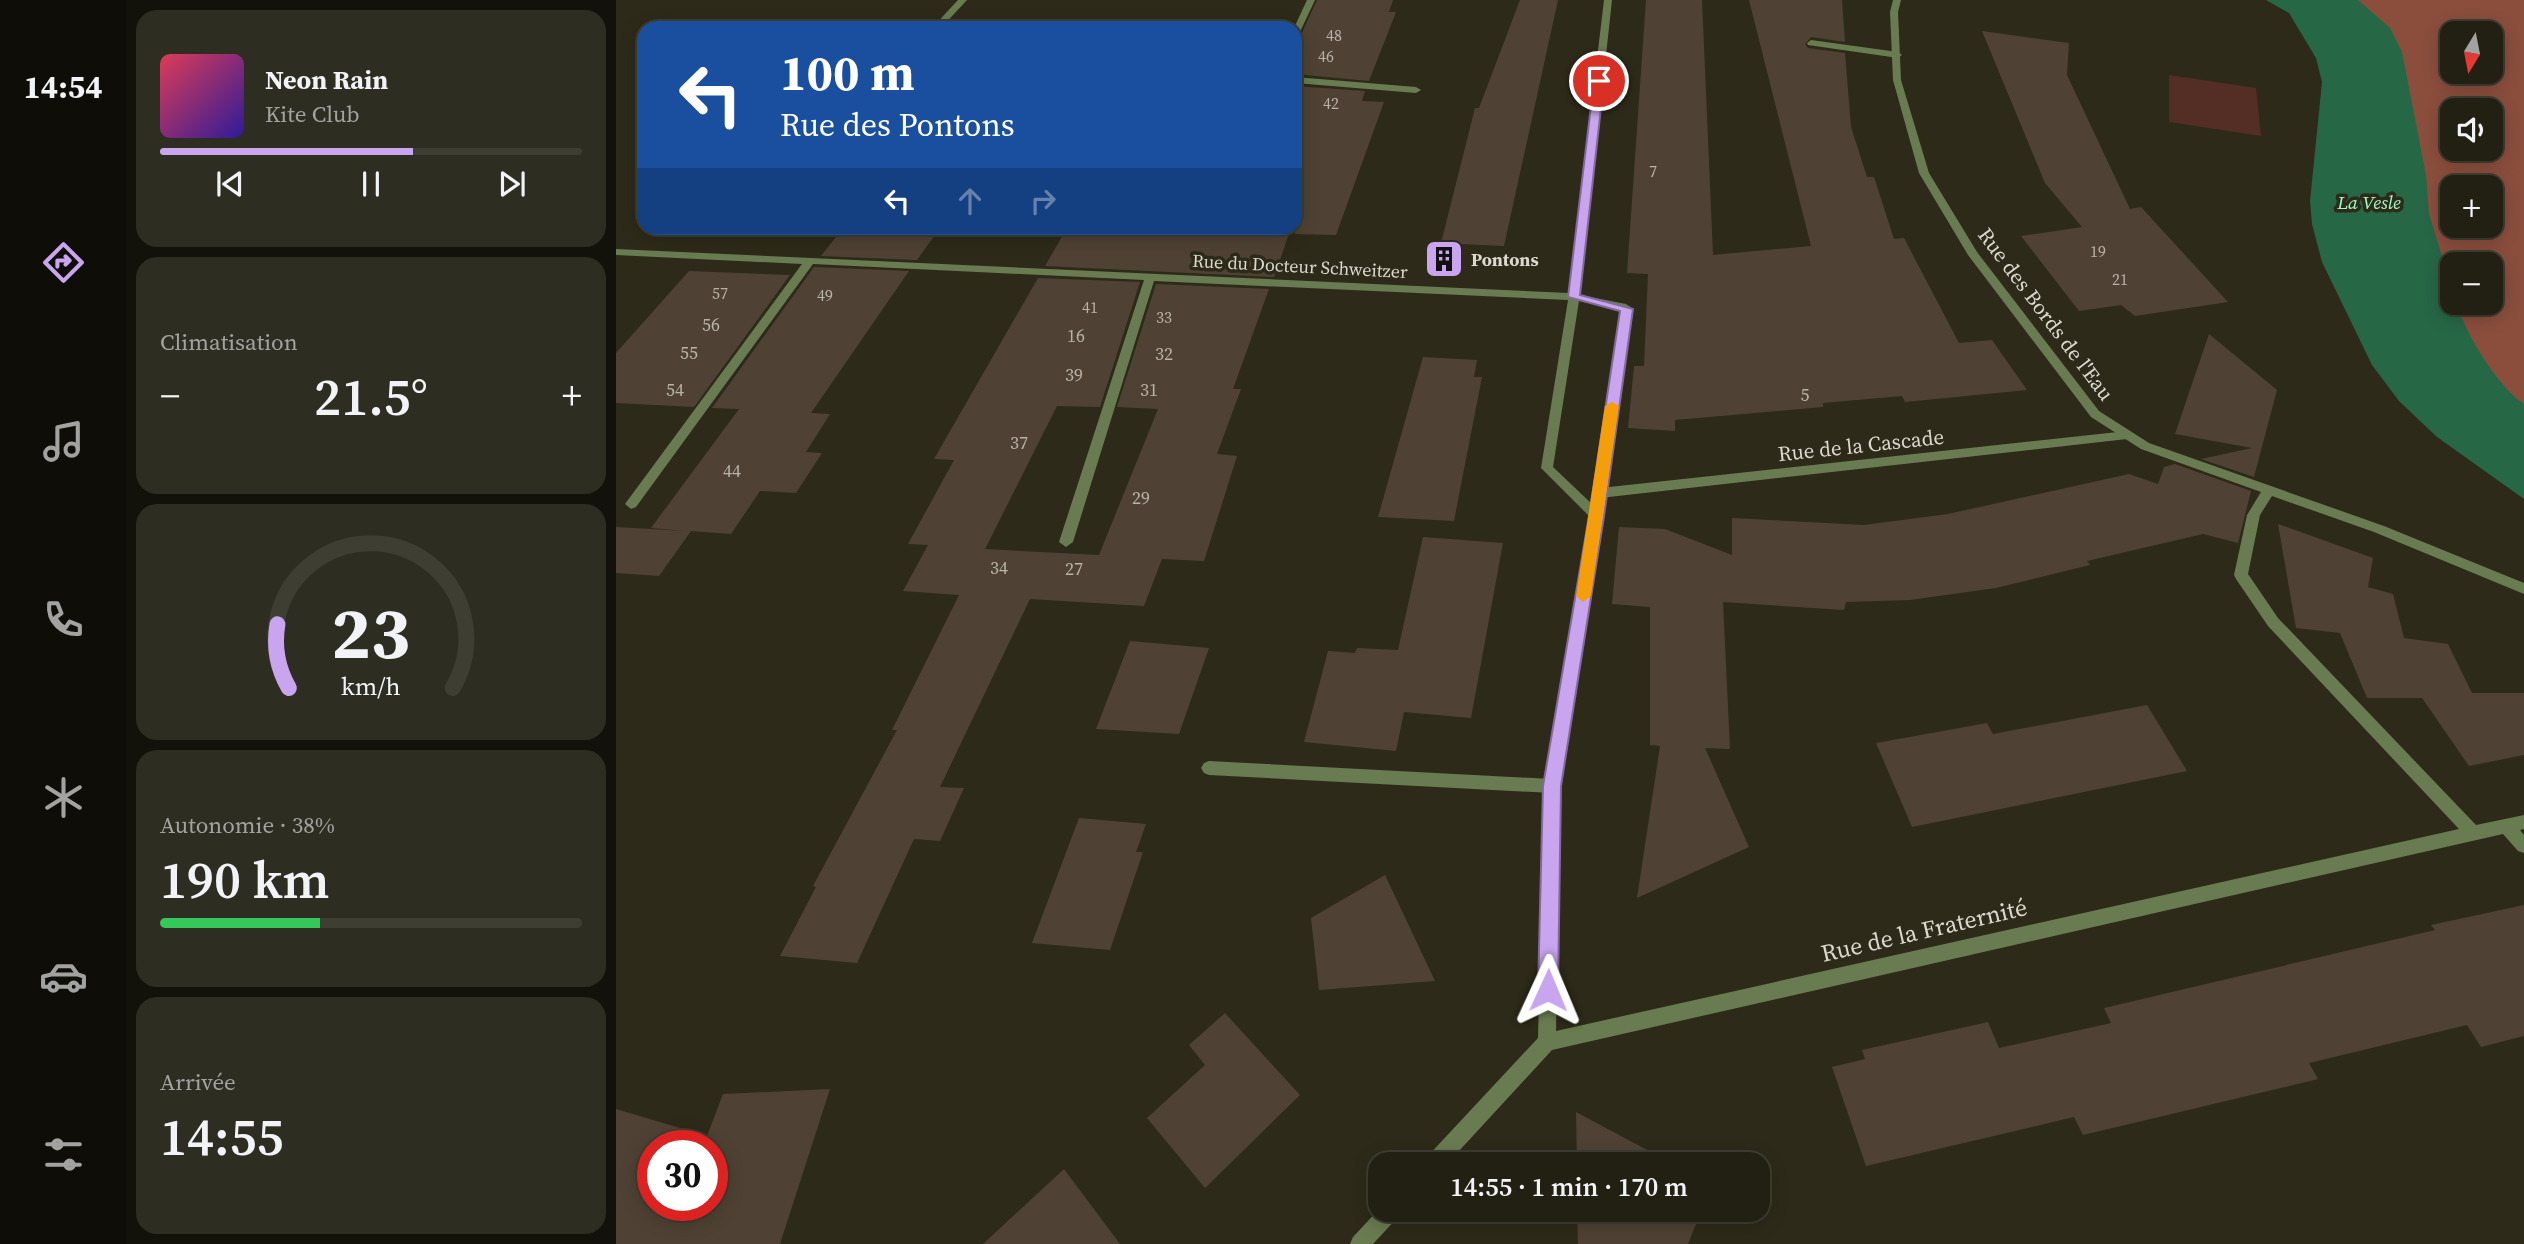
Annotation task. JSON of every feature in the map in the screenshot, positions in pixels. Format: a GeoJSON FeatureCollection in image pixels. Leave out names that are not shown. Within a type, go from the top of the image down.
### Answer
{"type":"FeatureCollection","features":[{"type":"Feature","properties":{"kind":"street"},"geometry":{"type":"LineString","coordinates":[[943,21],[963,0]]}},
{"type":"Feature","properties":{"kind":"street"},"geometry":{"type":"LineString","coordinates":[[1301,21],[1311,0]]}},
{"type":"Feature","properties":{"kind":"street"},"geometry":{"type":"LineString","coordinates":[[1597,516],[1547,468],[1574,297],[1608,0]]}},
{"type":"Feature","properties":{"kind":"street","name":"Rue des Bords de l'Eau"},"geometry":{"type":"LineString","coordinates":[[1897,0],[1894,12],[1898,55],[1897,80],[1924,173],[1972,253],[2095,414],[2145,446],[2379,528],[2524,589]]}},
{"type":"Feature","properties":{"kind":"street"},"geometry":{"type":"LineString","coordinates":[[1811,43],[1898,55]]}},
{"type":"Feature","properties":{"kind":"street"},"geometry":{"type":"LineString","coordinates":[[1302,80],[1416,90]]}},
{"type":"Feature","properties":{"kind":"street","name":"Rue du Docteur Schweitzer"},"geometry":{"type":"LineString","coordinates":[[616,252],[1574,297],[1626,309],[1600,493]]}},
{"type":"Feature","properties":{"kind":"street"},"geometry":{"type":"LineString","coordinates":[[631,504],[810,261]]}},
{"type":"Feature","properties":{"kind":"street"},"geometry":{"type":"LineString","coordinates":[[1066,542],[1150,277]]}},
{"type":"Feature","properties":{"kind":"street","name":"Rue de la Cascade"},"geometry":{"type":"LineString","coordinates":[[1600,493],[2127,435]]}},
{"type":"Feature","properties":{"kind":"street"},"geometry":{"type":"LineString","coordinates":[[2269,490],[2254,515],[2241,575],[2273,622],[2474,834]]}},
{"type":"Feature","properties":{"kind":"street"},"geometry":{"type":"LineString","coordinates":[[1445,1152],[1547,1042],[1552,786],[1600,493]]}},
{"type":"Feature","properties":{"kind":"street"},"geometry":{"type":"LineString","coordinates":[[1209,768],[1552,786]]}},
{"type":"Feature","properties":{"kind":"street","name":"Rue de la Fraternité"},"geometry":{"type":"LineString","coordinates":[[1547,1042],[2524,822]]}},
{"type":"Feature","properties":{"kind":"street"},"geometry":{"type":"LineString","coordinates":[[2506,826],[2524,846]]}},
{"type":"Feature","properties":{"kind":"street"},"geometry":{"type":"LineString","coordinates":[[1360,1244],[1380,1222]]}},
{"type":"Feature","properties":{"kind":"shaded area"},"geometry":{"type":"Polygon","coordinates":[[[2319,0],[2524,0],[2524,469],[2457,315],[2503,315],[2503,252],[2440,252],[2440,277],[2319,0]]]}},
{"type":"Feature","properties":{"kind":"shaded area"},"geometry":{"type":"Polygon","coordinates":[[[2169,75],[2256,88],[2261,136],[2169,122],[2169,75]]]}},
{"type":"Feature","properties":{"kind":"water","name":"La Vesle"},"geometry":{"type":"Polygon","coordinates":[[[2266,0],[2358,0],[2390,28],[2402,52],[2426,175],[2429,214],[2441,252],[2440,315],[2461,315],[2493,372],[2524,404],[2524,499],[2437,437],[2399,401],[2372,365],[2322,262],[2312,224],[2310,201],[2322,82],[2316,58],[2289,13],[2266,0]]]}},
{"type":"Feature","properties":{"kind":"building"},"geometry":{"type":"Polygon","coordinates":[[[1317,0],[1393,0],[1389,12],[1396,12],[1369,81],[1302,75],[1302,33],[1317,0]]]}},
{"type":"Feature","properties":{"kind":"building"},"geometry":{"type":"Polygon","coordinates":[[[1520,0],[1558,0],[1504,246],[1441,243],[1475,108],[1479,108],[1520,0]]]}},
{"type":"Feature","properties":{"kind":"building"},"geometry":{"type":"Polygon","coordinates":[[[1646,0],[1702,0],[1713,255],[1811,246],[1749,0],[1842,0],[1845,42],[1811,37],[1805,44],[1808,48],[1845,53],[1851,127],[1867,177],[1874,177],[1894,239],[1904,238],[1959,343],[1992,340],[2027,390],[1905,402],[1902,396],[1823,403],[1823,407],[1675,420],[1675,431],[1628,428],[1634,366],[1644,366],[1648,274],[1627,273],[1646,0]]]}},
{"type":"Feature","properties":{"kind":"building"},"geometry":{"type":"Polygon","coordinates":[[[1982,31],[2069,43],[2067,75],[2130,209],[2141,207],[2228,302],[2135,316],[2121,305],[2079,311],[2021,236],[2082,227],[2045,183],[1982,31]]]}},
{"type":"Feature","properties":{"kind":"building"},"geometry":{"type":"Polygon","coordinates":[[[1302,86],[1365,91],[1362,101],[1384,102],[1336,235],[1302,234],[1302,86]]]}},
{"type":"Feature","properties":{"kind":"building"},"geometry":{"type":"Polygon","coordinates":[[[838,235],[935,235],[917,260],[821,256],[838,235]]]}},
{"type":"Feature","properties":{"kind":"building"},"geometry":{"type":"Polygon","coordinates":[[[1063,235],[1289,235],[1274,277],[1045,266],[1063,235]]]}},
{"type":"Feature","properties":{"kind":"building"},"geometry":{"type":"Polygon","coordinates":[[[814,267],[909,271],[811,413],[830,414],[806,452],[822,453],[796,493],[760,491],[731,534],[691,531],[659,576],[616,573],[616,527],[686,531],[651,528],[739,409],[712,408],[814,267]]]}},
{"type":"Feature","properties":{"kind":"building"},"geometry":{"type":"Polygon","coordinates":[[[689,271],[790,275],[694,407],[616,403],[616,353],[689,271]]]}},
{"type":"Feature","properties":{"kind":"building"},"geometry":{"type":"Polygon","coordinates":[[[1038,278],[1140,282],[1100,407],[1057,406],[985,549],[1099,555],[1158,409],[1117,407],[1156,284],[1269,289],[1233,389],[1241,389],[1217,454],[1237,456],[1204,561],[1162,559],[1144,606],[1030,599],[940,787],[964,788],[940,841],[914,839],[857,963],[780,956],[816,887],[813,886],[897,730],[892,730],[959,595],[903,591],[928,545],[908,544],[954,460],[934,459],[1038,278]]]}},
{"type":"Feature","properties":{"kind":"building"},"geometry":{"type":"Polygon","coordinates":[[[2209,334],[2277,390],[2254,477],[2201,459],[2252,448],[2175,434],[2209,334]]]}},
{"type":"Feature","properties":{"kind":"building"},"geometry":{"type":"Polygon","coordinates":[[[1423,357],[1477,360],[1474,377],[1482,377],[1454,521],[1378,517],[1423,357]]]}},
{"type":"Feature","properties":{"kind":"building"},"geometry":{"type":"Polygon","coordinates":[[[2175,464],[2251,491],[2238,543],[2203,534],[2087,561],[2090,565],[1996,588],[1910,600],[1846,602],[1844,610],[1723,602],[1730,749],[1705,748],[1749,847],[1637,898],[1660,746],[1650,745],[1650,607],[1612,604],[1619,527],[1665,529],[1732,555],[1732,518],[1864,525],[1948,514],[2129,474],[2158,484],[2164,467],[2175,464]]]}},
{"type":"Feature","properties":{"kind":"building"},"geometry":{"type":"Polygon","coordinates":[[[2278,524],[2373,558],[2368,587],[2393,594],[2404,638],[2448,644],[2472,693],[2524,693],[2524,755],[2469,766],[2422,698],[2367,698],[2340,633],[2296,628],[2278,524]]]}},
{"type":"Feature","properties":{"kind":"building"},"geometry":{"type":"Polygon","coordinates":[[[1423,537],[1503,543],[1471,718],[1404,712],[1396,751],[1304,742],[1328,651],[1355,653],[1357,648],[1398,650],[1423,537]]]}},
{"type":"Feature","properties":{"kind":"building"},"geometry":{"type":"Polygon","coordinates":[[[1130,641],[1209,648],[1179,734],[1096,729],[1130,641]]]}},
{"type":"Feature","properties":{"kind":"building"},"geometry":{"type":"Polygon","coordinates":[[[2147,705],[2187,771],[1912,827],[1876,743],[1987,723],[1993,734],[2147,705]]]}},
{"type":"Feature","properties":{"kind":"building"},"geometry":{"type":"Polygon","coordinates":[[[1079,818],[1146,824],[1136,852],[1143,852],[1110,950],[1032,943],[1079,818]]]}},
{"type":"Feature","properties":{"kind":"building"},"geometry":{"type":"Polygon","coordinates":[[[1385,875],[1435,981],[1319,990],[1311,918],[1385,875]]]}},
{"type":"Feature","properties":{"kind":"building"},"geometry":{"type":"Polygon","coordinates":[[[2524,905],[2524,1036],[2481,1047],[2467,1025],[2309,1063],[2318,1079],[2083,1135],[2074,1117],[1866,1166],[1832,1067],[1865,1059],[1862,1050],[1988,1022],[1999,1048],[2111,1023],[2104,1008],[2435,930],[2431,925],[2524,905]]]}},
{"type":"Feature","properties":{"kind":"building"},"geometry":{"type":"Polygon","coordinates":[[[1225,1013],[1300,1095],[1205,1188],[1147,1118],[1205,1065],[1189,1045],[1225,1013]]]}},
{"type":"Feature","properties":{"kind":"building"},"geometry":{"type":"Polygon","coordinates":[[[830,1089],[780,1244],[616,1244],[616,1109],[687,1130],[637,1130],[637,1221],[728,1221],[728,1130],[709,1130],[723,1094],[830,1089]]]}},
{"type":"Feature","properties":{"kind":"building"},"geometry":{"type":"Polygon","coordinates":[[[1576,1112],[1651,1152],[1577,1152],[1576,1112]]]}},
{"type":"Feature","properties":{"kind":"building"},"geometry":{"type":"Polygon","coordinates":[[[1064,1169],[1120,1244],[983,1244],[1064,1169]]]}},
{"type":"Feature","properties":{"kind":"building"},"geometry":{"type":"Polygon","coordinates":[[[1577,1222],[1697,1222],[1688,1244],[1578,1244],[1577,1222]]]}},
{"type":"Feature","properties":{"kind":"slow traffic"},"geometry":{"type":"LineString","coordinates":[[1583,596],[1612,406]]}},
{"type":"Feature","properties":{"kind":"place","name":"Pontons"},"geometry":{"type":"Point","coordinates":[1444,259]}},
{"type":"Feature","properties":{"kind":"route"},"geometry":{"type":"LineString","coordinates":[[1548,990],[1552,786],[1597,516],[1626,309],[1574,297],[1599,81]]}}]}
